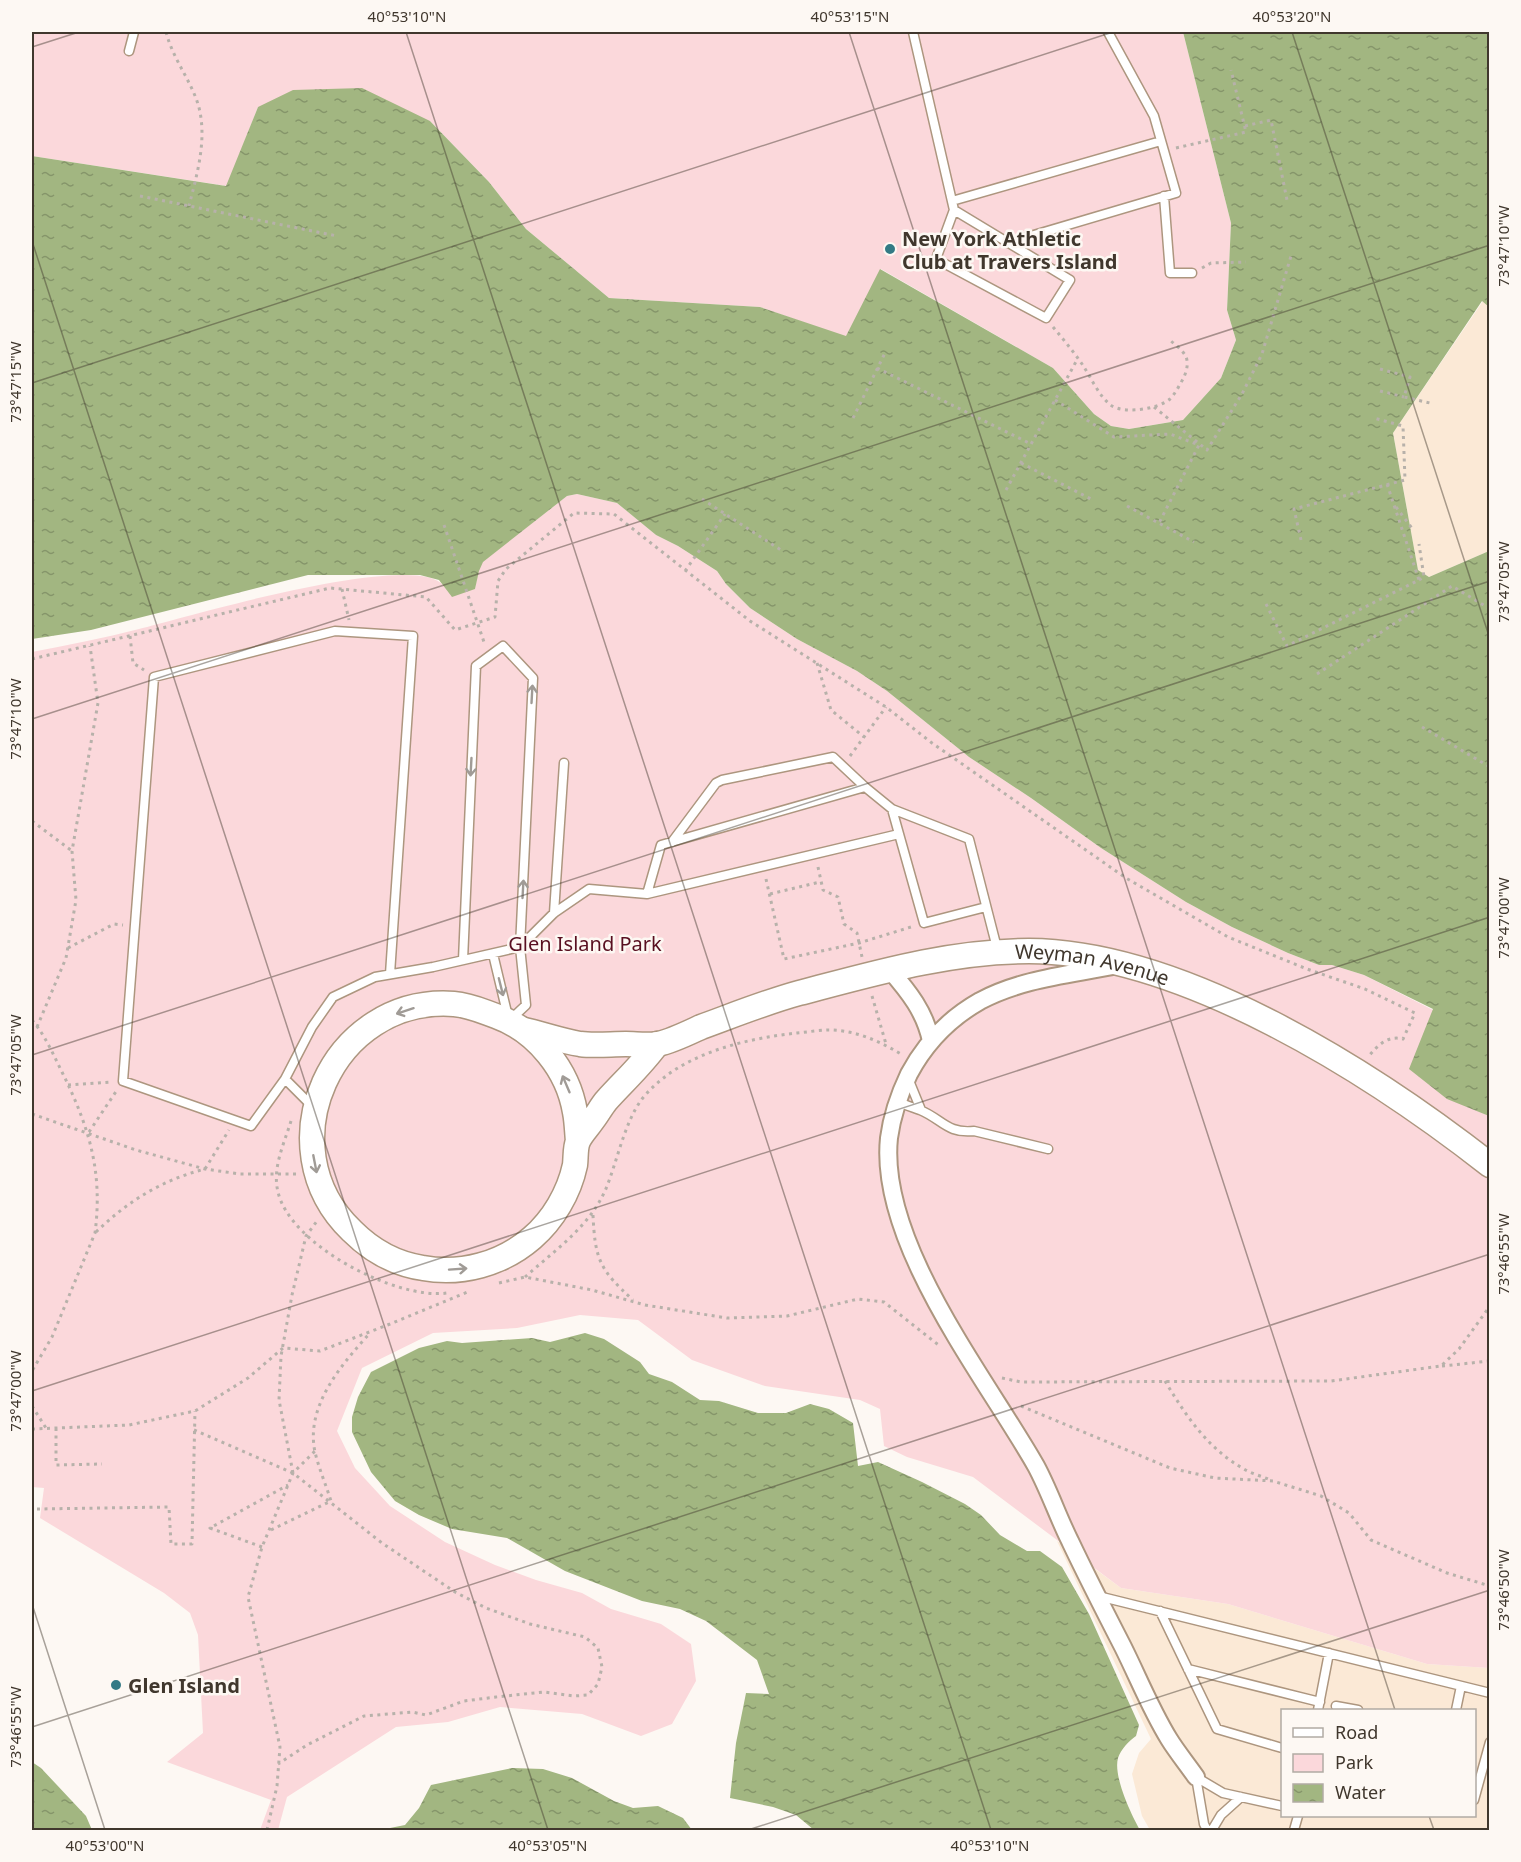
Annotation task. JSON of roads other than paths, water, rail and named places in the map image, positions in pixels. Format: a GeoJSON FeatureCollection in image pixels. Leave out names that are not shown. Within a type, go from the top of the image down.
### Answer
{"type":"FeatureCollection","features":[{"type":"Feature","properties":{"kind":"street","name":"Weyman Avenue"},"geometry":{"type":"LineString","coordinates":[[657,1044],[764,1002],[889,969],[998,952],[1090,956],[1203,992],[1274,1024],[1399,1100],[1490,1165]]}},
{"type":"Feature","properties":{"kind":"street"},"geometry":{"type":"LineString","coordinates":[[1120,964],[1044,979],[991,996],[964,1010],[931,1041],[915,1063],[897,1101],[889,1138],[889,1158],[897,1209],[921,1269],[977,1372],[1036,1467],[1168,1738],[1196,1777]]}},
{"type":"Feature","properties":{"kind":"street"},"geometry":{"type":"LineString","coordinates":[[889,969],[906,988],[923,1014],[931,1041]]}},
{"type":"Feature","properties":{"kind":"street"},"geometry":{"type":"LineString","coordinates":[[520,1018],[562,1074],[575,1112],[578,1141],[575,1165],[562,1201],[546,1224],[531,1239],[513,1252],[491,1263],[460,1270],[431,1270],[411,1266],[385,1256],[363,1242],[342,1222],[330,1204],[317,1174],[312,1149],[315,1109],[329,1072],[347,1047],[372,1026],[393,1014],[415,1007],[454,1004],[520,1018],[578,1043],[657,1044]]}},
{"type":"Feature","properties":{"kind":"street"},"geometry":{"type":"LineString","coordinates":[[578,1141],[604,1103],[657,1044]]}},
{"type":"Feature","properties":{"kind":"lane"},"geometry":{"type":"LineString","coordinates":[[129,51],[134,32]]}},
{"type":"Feature","properties":{"kind":"lane"},"geometry":{"type":"LineString","coordinates":[[913,32],[953,206],[936,259],[1046,318],[1070,280],[1007,243],[953,206]]}},
{"type":"Feature","properties":{"kind":"lane"},"geometry":{"type":"LineString","coordinates":[[1007,243],[1176,193],[1154,116],[1108,32]]}},
{"type":"Feature","properties":{"kind":"lane"},"geometry":{"type":"LineString","coordinates":[[953,206],[1161,141]]}},
{"type":"Feature","properties":{"kind":"lane"},"geometry":{"type":"LineString","coordinates":[[1164,196],[1170,273],[1192,273]]}},
{"type":"Feature","properties":{"kind":"lane"},"geometry":{"type":"LineString","coordinates":[[390,974],[413,636],[334,631],[154,677],[123,1082],[251,1126],[285,1079],[312,1027],[333,998],[375,977],[493,954],[520,947],[554,913],[588,889],[648,894],[899,834]]}},
{"type":"Feature","properties":{"kind":"lane"},"geometry":{"type":"LineString","coordinates":[[463,960],[476,666],[503,646],[533,678],[520,947],[520,1018]]}},
{"type":"Feature","properties":{"kind":"lane"},"geometry":{"type":"LineString","coordinates":[[672,842],[716,783],[832,757],[892,809],[969,839],[998,952]]}},
{"type":"Feature","properties":{"kind":"lane"},"geometry":{"type":"LineString","coordinates":[[554,913],[564,763]]}},
{"type":"Feature","properties":{"kind":"lane"},"geometry":{"type":"LineString","coordinates":[[648,894],[662,845],[865,787]]}},
{"type":"Feature","properties":{"kind":"lane"},"geometry":{"type":"LineString","coordinates":[[892,809],[924,923],[986,907]]}},
{"type":"Feature","properties":{"kind":"lane"},"geometry":{"type":"LineString","coordinates":[[493,954],[520,1018]]}},
{"type":"Feature","properties":{"kind":"lane"},"geometry":{"type":"LineString","coordinates":[[908,1077],[921,1110]]}},
{"type":"Feature","properties":{"kind":"lane"},"geometry":{"type":"LineString","coordinates":[[285,1079],[315,1109]]}},
{"type":"Feature","properties":{"kind":"lane"},"geometry":{"type":"LineString","coordinates":[[897,1101],[921,1110],[949,1129],[963,1132],[974,1131],[1048,1149]]}},
{"type":"Feature","properties":{"kind":"lane"},"geometry":{"type":"LineString","coordinates":[[1097,1596],[1490,1693]]}},
{"type":"Feature","properties":{"kind":"lane"},"geometry":{"type":"LineString","coordinates":[[1160,1611],[1217,1729],[1281,1748]]}},
{"type":"Feature","properties":{"kind":"lane"},"geometry":{"type":"LineString","coordinates":[[1188,1669],[1319,1706],[1329,1653]]}},
{"type":"Feature","properties":{"kind":"lane"},"geometry":{"type":"LineString","coordinates":[[1456,1709],[1461,1686]]}},
{"type":"Feature","properties":{"kind":"lane"},"geometry":{"type":"LineString","coordinates":[[1336,1706],[1353,1709]]}},
{"type":"Feature","properties":{"kind":"lane"},"geometry":{"type":"LineString","coordinates":[[1476,1793],[1490,1742]]}},
{"type":"Feature","properties":{"kind":"lane"},"geometry":{"type":"LineString","coordinates":[[1196,1777],[1223,1793],[1281,1806]]}},
{"type":"Feature","properties":{"kind":"lane"},"geometry":{"type":"LineString","coordinates":[[1196,1777],[1207,1830]]}},
{"type":"Feature","properties":{"kind":"lane"},"geometry":{"type":"LineString","coordinates":[[1212,1830],[1221,1815],[1241,1797]]}},
{"type":"Feature","properties":{"kind":"water"},"geometry":{"type":"Polygon","coordinates":[[[1183,32],[1489,32],[1489,307],[1482,301],[1393,433],[1418,570],[1429,577],[1489,551],[1489,1116],[1447,1099],[1409,1069],[1433,1009],[1364,975],[1332,965],[1319,965],[1288,953],[1186,902],[1101,848],[969,757],[887,691],[857,671],[797,639],[750,608],[726,584],[717,571],[656,535],[617,503],[577,494],[567,496],[483,562],[475,589],[452,597],[439,580],[420,575],[308,575],[91,630],[32,639],[32,156],[226,186],[258,107],[293,90],[362,88],[430,121],[489,182],[526,229],[609,298],[760,307],[846,336],[880,269],[1053,368],[1094,414],[1111,426],[1129,429],[1183,420],[1221,378],[1236,340],[1227,310],[1231,223],[1183,32]]]}},
{"type":"Feature","properties":{"kind":"water"},"geometry":{"type":"Polygon","coordinates":[[[585,1333],[604,1339],[640,1362],[649,1374],[672,1382],[700,1400],[719,1401],[758,1413],[786,1413],[810,1404],[829,1409],[853,1423],[858,1466],[878,1462],[922,1482],[965,1504],[981,1515],[1000,1535],[1027,1551],[1040,1551],[1062,1567],[1089,1614],[1139,1725],[1136,1736],[1119,1755],[1117,1766],[1124,1795],[1140,1830],[814,1830],[796,1815],[773,1807],[730,1798],[736,1743],[746,1693],[769,1694],[757,1660],[706,1621],[680,1609],[642,1601],[565,1571],[507,1538],[452,1529],[419,1515],[395,1501],[371,1472],[352,1432],[352,1417],[358,1397],[371,1372],[419,1348],[447,1341],[462,1343],[532,1338],[550,1342],[585,1333]]]}},
{"type":"Feature","properties":{"kind":"water"},"geometry":{"type":"Polygon","coordinates":[[[32,1762],[41,1768],[86,1816],[92,1830],[32,1830],[32,1762]]]}},
{"type":"Feature","properties":{"kind":"water"},"geometry":{"type":"Polygon","coordinates":[[[512,1768],[543,1769],[572,1778],[614,1801],[633,1808],[658,1806],[683,1818],[692,1830],[380,1830],[405,1825],[419,1808],[431,1785],[512,1768]]]}},
{"type":"Feature","properties":{"kind":"place","name":"New York Athletic Club at Travers Island"},"geometry":{"type":"Point","coordinates":[890,249]}},
{"type":"Feature","properties":{"kind":"place","name":"Glen Island"},"geometry":{"type":"Point","coordinates":[116,1685]}},
{"type":"Feature","properties":{"kind":"park label","name":"Glen Island Park"},"geometry":{"type":"Point","coordinates":[585,943]}}]}
